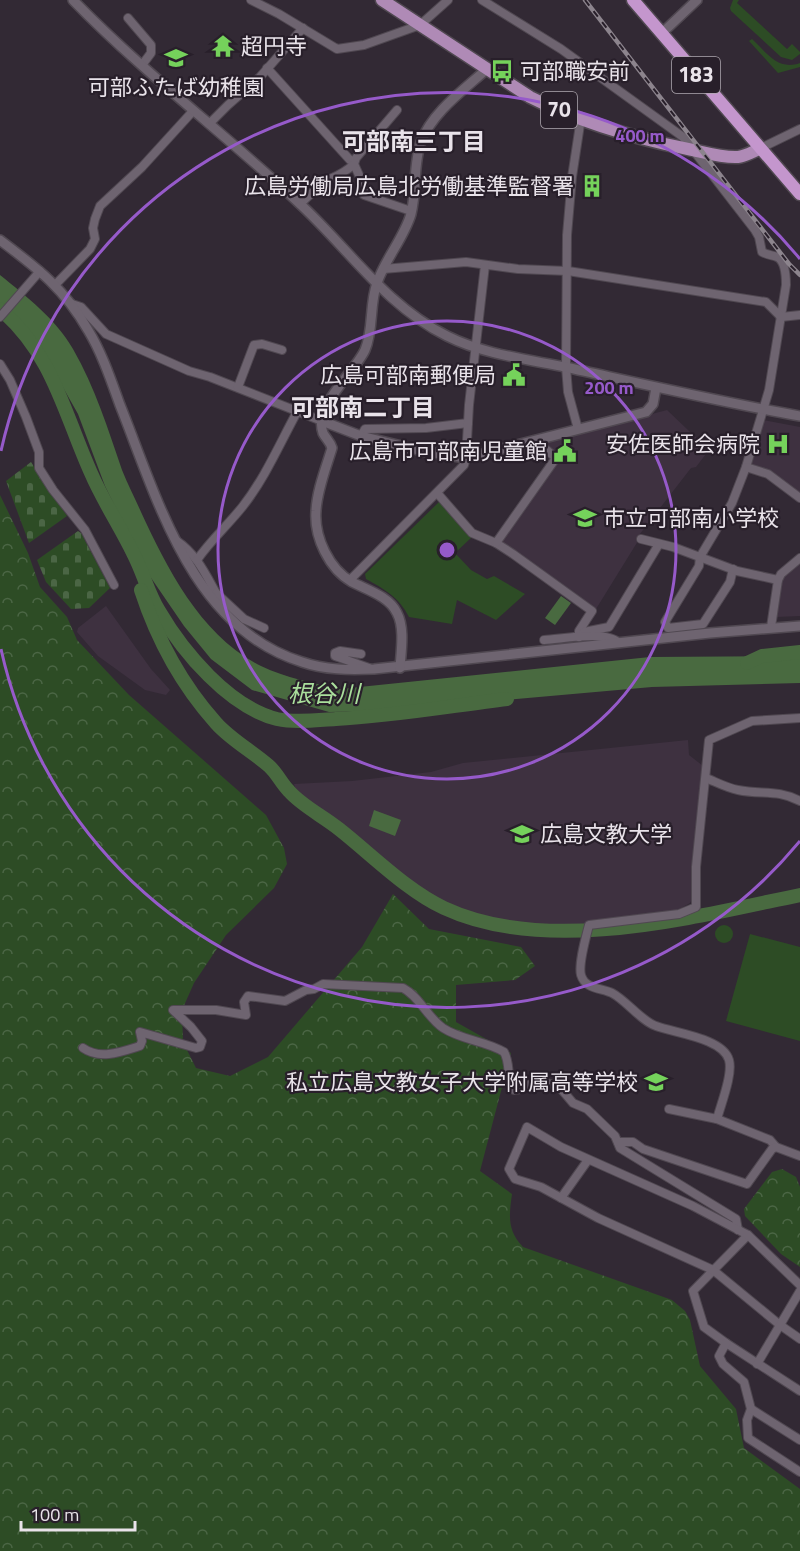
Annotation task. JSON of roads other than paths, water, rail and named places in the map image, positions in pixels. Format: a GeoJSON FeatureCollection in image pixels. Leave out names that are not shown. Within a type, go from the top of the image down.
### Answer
{"type":"FeatureCollection","features":[{"type":"Feature","properties":{"kind":"highway","name":"183"},"geometry":{"type":"LineString","coordinates":[[633,0],[800,194]]}},
{"type":"Feature","properties":{"kind":"main road","name":"70"},"geometry":{"type":"LineString","coordinates":[[382,0],[530,97],[550,107],[624,134],[693,150],[735,157],[745,156],[759,149]]}},
{"type":"Feature","properties":{"kind":"street"},"geometry":{"type":"LineString","coordinates":[[73,0],[142,65],[300,204],[377,284],[420,321],[476,348],[656,388],[800,416]]}},
{"type":"Feature","properties":{"kind":"street"},"geometry":{"type":"LineString","coordinates":[[251,0],[337,49],[364,45],[420,25],[448,0]]}},
{"type":"Feature","properties":{"kind":"street"},"geometry":{"type":"LineString","coordinates":[[482,0],[561,49],[683,137],[755,230],[762,252],[782,261],[786,285],[769,390],[746,466],[732,503],[700,557],[699,566],[665,622],[668,628],[703,624],[730,582],[733,569]]}},
{"type":"Feature","properties":{"kind":"street"},"geometry":{"type":"LineString","coordinates":[[661,34],[697,0]]}},
{"type":"Feature","properties":{"kind":"street"},"geometry":{"type":"LineString","coordinates":[[128,18],[151,45],[152,52],[142,65]]}},
{"type":"Feature","properties":{"kind":"street"},"geometry":{"type":"LineString","coordinates":[[209,124],[267,68],[303,28]]}},
{"type":"Feature","properties":{"kind":"street"},"geometry":{"type":"LineString","coordinates":[[267,68],[353,162],[361,179],[364,195],[411,211]]}},
{"type":"Feature","properties":{"kind":"street"},"geometry":{"type":"LineString","coordinates":[[400,668],[400,620],[397,612],[392,604],[381,596],[340,575],[332,565],[318,530],[315,513],[317,500],[332,448],[323,433],[322,421],[336,389],[358,363],[369,340],[371,305],[377,284],[411,211],[421,142],[428,128],[444,108],[488,68]]}},
{"type":"Feature","properties":{"kind":"street"},"geometry":{"type":"LineString","coordinates":[[300,204],[331,179],[339,177],[397,110]]}},
{"type":"Feature","properties":{"kind":"street"},"geometry":{"type":"LineString","coordinates":[[56,284],[90,249],[95,239],[93,228],[100,206],[142,167],[194,111]]}},
{"type":"Feature","properties":{"kind":"street"},"geometry":{"type":"LineString","coordinates":[[578,429],[568,392],[566,368],[567,236],[581,118]]}},
{"type":"Feature","properties":{"kind":"street"},"geometry":{"type":"LineString","coordinates":[[759,149],[800,129]]}},
{"type":"Feature","properties":{"kind":"street"},"geometry":{"type":"LineString","coordinates":[[0,240],[38,273],[56,284],[72,304],[89,331],[161,508],[196,577],[242,630],[272,649],[300,662],[343,670],[400,668],[771,627],[800,626]]}},
{"type":"Feature","properties":{"kind":"street"},"geometry":{"type":"LineString","coordinates":[[383,269],[466,262],[518,270],[568,271],[766,302],[781,317]]}},
{"type":"Feature","properties":{"kind":"street"},"geometry":{"type":"LineString","coordinates":[[350,580],[420,509],[438,494],[464,465],[485,265]]}},
{"type":"Feature","properties":{"kind":"street"},"geometry":{"type":"LineString","coordinates":[[0,317],[38,273]]}},
{"type":"Feature","properties":{"kind":"street"},"geometry":{"type":"LineString","coordinates":[[72,304],[81,307],[106,334],[189,371],[238,387],[361,436],[422,451],[466,458],[646,412],[653,404],[656,388]]}},
{"type":"Feature","properties":{"kind":"street"},"geometry":{"type":"LineString","coordinates":[[781,317],[800,315]]}},
{"type":"Feature","properties":{"kind":"street"},"geometry":{"type":"LineString","coordinates":[[238,387],[254,345],[262,344],[282,350]]}},
{"type":"Feature","properties":{"kind":"street"},"geometry":{"type":"LineString","coordinates":[[0,364],[10,380],[26,417],[39,452],[39,468],[53,490],[85,530],[114,585]]}},
{"type":"Feature","properties":{"kind":"street"},"geometry":{"type":"LineString","coordinates":[[197,560],[244,505],[260,481],[297,412]]}},
{"type":"Feature","properties":{"kind":"street"},"geometry":{"type":"LineString","coordinates":[[361,436],[365,429],[426,428],[468,423]]}},
{"type":"Feature","properties":{"kind":"street"},"geometry":{"type":"LineString","coordinates":[[496,543],[556,458],[542,446],[540,439]]}},
{"type":"Feature","properties":{"kind":"street"},"geometry":{"type":"LineString","coordinates":[[746,466],[768,474],[800,498]]}},
{"type":"Feature","properties":{"kind":"street"},"geometry":{"type":"LineString","coordinates":[[438,494],[472,532],[496,543],[592,611],[579,631],[579,638]]}},
{"type":"Feature","properties":{"kind":"street"},"geometry":{"type":"LineString","coordinates":[[641,539],[733,569],[778,580]]}},
{"type":"Feature","properties":{"kind":"street"},"geometry":{"type":"LineString","coordinates":[[177,541],[186,547],[197,560],[213,595],[243,619],[264,628]]}},
{"type":"Feature","properties":{"kind":"street"},"geometry":{"type":"LineString","coordinates":[[579,638],[584,632],[609,627],[658,544]]}},
{"type":"Feature","properties":{"kind":"street"},"geometry":{"type":"LineString","coordinates":[[771,627],[778,580],[781,574],[800,558]]}},
{"type":"Feature","properties":{"kind":"street"},"geometry":{"type":"LineString","coordinates":[[544,640],[602,636],[614,638],[619,643]]}},
{"type":"Feature","properties":{"kind":"street"},"geometry":{"type":"LineString","coordinates":[[361,654],[340,651],[335,653],[335,656],[374,669]]}},
{"type":"Feature","properties":{"kind":"street"},"geometry":{"type":"LineString","coordinates":[[717,1119],[730,1070],[729,1059],[722,1049],[696,1037],[654,1026],[611,993],[590,986],[582,978],[581,969],[589,925],[679,914],[696,907],[695,876],[709,740],[752,721],[800,718]]}},
{"type":"Feature","properties":{"kind":"street"},"geometry":{"type":"LineString","coordinates":[[706,778],[735,790],[761,793],[780,792],[800,801]]}},
{"type":"Feature","properties":{"kind":"street"},"geometry":{"type":"LineString","coordinates":[[83,1048],[91,1054],[104,1055],[129,1050],[140,1046],[142,1041],[140,1032],[196,1048],[200,1047],[202,1041],[173,1010],[216,1010],[246,1015],[244,1002],[248,996],[285,1001],[323,984],[395,986],[411,992],[435,1022],[444,1029],[504,1052],[507,1056],[510,1084],[514,1090],[538,1080],[553,1084],[573,1102],[595,1115],[615,1136],[620,1149],[736,1220],[738,1230]]}},
{"type":"Feature","properties":{"kind":"street"},"geometry":{"type":"LineString","coordinates":[[669,1108],[717,1119],[770,1140],[776,1147],[800,1156]]}},
{"type":"Feature","properties":{"kind":"street"},"geometry":{"type":"LineString","coordinates":[[800,1285],[747,1235],[693,1206],[561,1148],[527,1127],[509,1169],[515,1179],[541,1187],[598,1218],[713,1270],[800,1339]]}},
{"type":"Feature","properties":{"kind":"street"},"geometry":{"type":"LineString","coordinates":[[618,1142],[633,1142],[643,1149],[747,1184],[772,1149],[776,1147]]}},
{"type":"Feature","properties":{"kind":"street"},"geometry":{"type":"LineString","coordinates":[[561,1198],[588,1160]]}},
{"type":"Feature","properties":{"kind":"street"},"geometry":{"type":"LineString","coordinates":[[747,1235],[693,1291],[704,1327],[800,1391]]}},
{"type":"Feature","properties":{"kind":"street"},"geometry":{"type":"LineString","coordinates":[[757,1364],[800,1291]]}},
{"type":"Feature","properties":{"kind":"street"},"geometry":{"type":"LineString","coordinates":[[726,1343],[719,1356],[723,1364],[744,1382],[751,1409],[747,1420],[748,1438],[800,1472]]}},
{"type":"Feature","properties":{"kind":"street"},"geometry":{"type":"LineString","coordinates":[[751,1409],[800,1440]]}},
{"type":"Feature","properties":{"kind":"water"},"geometry":{"type":"Polygon","coordinates":[[[0,275],[58,327],[73,349],[94,393],[122,470],[151,534],[189,600],[221,637],[240,653],[261,666],[290,677],[340,689],[650,657],[800,656],[800,683],[652,687],[381,711],[329,712],[252,690],[211,659],[184,626],[147,572],[105,486],[78,414],[52,368],[22,331],[0,314],[0,275]]]}},
{"type":"Feature","properties":{"kind":"water"},"geometry":{"type":"Polygon","coordinates":[[[561,596],[571,603],[555,625],[545,618],[561,596]]]}},
{"type":"Feature","properties":{"kind":"water"},"geometry":{"type":"Polygon","coordinates":[[[374,810],[401,820],[395,836],[369,826],[374,810]]]}},
{"type":"Feature","properties":{"kind":"waterway","name":"根谷川"},"geometry":{"type":"LineString","coordinates":[[0,309],[33,345],[45,365],[96,483],[133,553],[159,611],[194,660],[225,690],[259,713],[292,721],[379,716],[507,699]]}},
{"type":"Feature","properties":{"kind":"waterway"},"geometry":{"type":"LineString","coordinates":[[141,590],[172,661],[192,693],[216,723],[269,766],[286,788],[300,801],[339,829],[416,892],[444,908],[485,922],[528,929],[574,931],[621,928],[668,921],[800,895]]}},
{"type":"Feature","properties":{"kind":"waterway","name":"根谷川"},"geometry":{"type":"LineString","coordinates":[[747,663],[762,656],[800,652]]}},
{"type":"Feature","properties":{"kind":"railway"},"geometry":{"type":"LineString","coordinates":[[585,0],[789,264],[800,275]]}},
{"type":"Feature","properties":{"kind":"place","name":"超円寺"},"geometry":{"type":"Point","coordinates":[223,46]}},
{"type":"Feature","properties":{"kind":"place","name":"可部ふたば幼稚園"},"geometry":{"type":"Point","coordinates":[176,58]}},
{"type":"Feature","properties":{"kind":"place","name":"可部職安前"},"geometry":{"type":"Point","coordinates":[502,71]}},
{"type":"Feature","properties":{"kind":"place","name":"広島労働局広島北労働基準監督署"},"geometry":{"type":"Point","coordinates":[592,186]}},
{"type":"Feature","properties":{"kind":"place","name":"広島可部南郵便局"},"geometry":{"type":"Point","coordinates":[514,375]}},
{"type":"Feature","properties":{"kind":"place","name":"安佐医師会病院"},"geometry":{"type":"Point","coordinates":[778,444]}},
{"type":"Feature","properties":{"kind":"place","name":"広島市可部南児童館"},"geometry":{"type":"Point","coordinates":[565,451]}},
{"type":"Feature","properties":{"kind":"place","name":"市立可部南小学校"},"geometry":{"type":"Point","coordinates":[585,518]}},
{"type":"Feature","properties":{"kind":"place","name":"広島文教大学"},"geometry":{"type":"Point","coordinates":[522,834]}},
{"type":"Feature","properties":{"kind":"place","name":"私立広島文教女子大学附属高等学校"},"geometry":{"type":"Point","coordinates":[656,1082]}},
{"type":"Feature","properties":{"kind":"district","name":"可部南三丁目"},"geometry":{"type":"Point","coordinates":[414,142]}},
{"type":"Feature","properties":{"kind":"district","name":"可部南二丁目"},"geometry":{"type":"Point","coordinates":[363,408]}}]}
